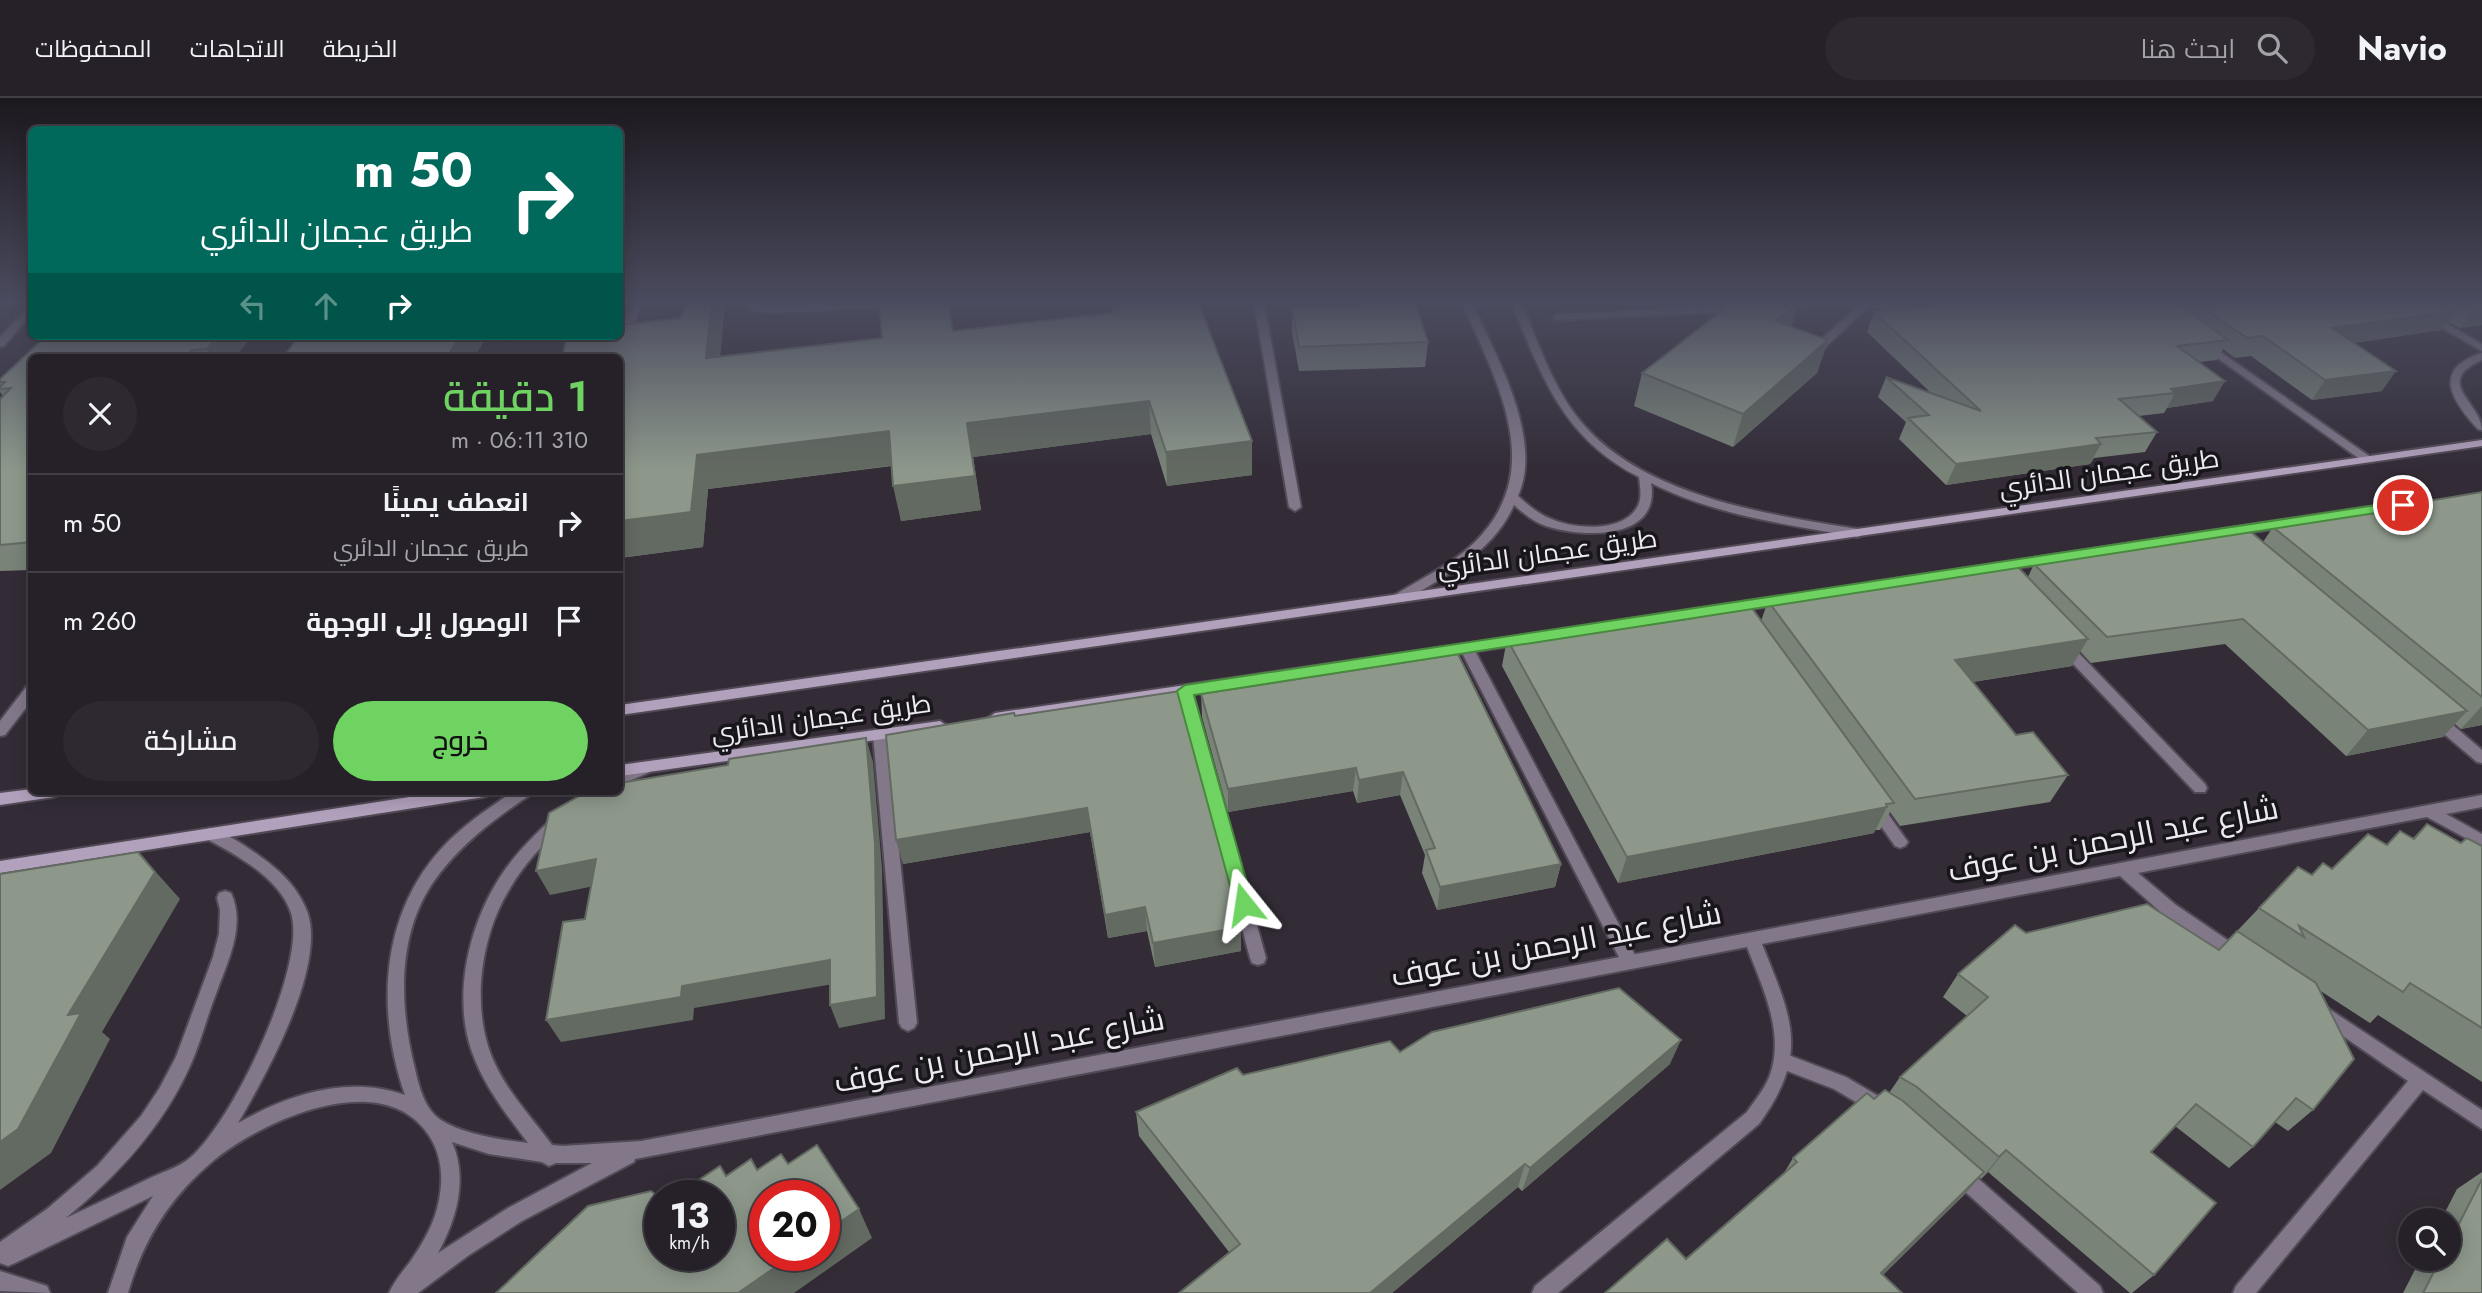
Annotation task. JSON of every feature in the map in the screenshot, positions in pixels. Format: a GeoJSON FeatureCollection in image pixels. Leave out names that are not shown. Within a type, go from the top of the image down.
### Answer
{"type":"FeatureCollection","features":[{"type":"Feature","properties":{"kind":"main road","name":"طريق عجمان الدائري"},"geometry":{"type":"LineString","coordinates":[[623,710],[2482,443]]}},
{"type":"Feature","properties":{"kind":"main road"},"geometry":{"type":"LineString","coordinates":[[1856,589],[1994,573],[2223,538],[2403,505]]}},
{"type":"Feature","properties":{"kind":"main road"},"geometry":{"type":"LineString","coordinates":[[1589,630],[1737,613],[1801,597]]}},
{"type":"Feature","properties":{"kind":"main road"},"geometry":{"type":"LineString","coordinates":[[986,719],[1535,638]]}},
{"type":"Feature","properties":{"kind":"main road","name":"طريق عجمان الدائري"},"geometry":{"type":"LineString","coordinates":[[623,771],[960,723]]}},
{"type":"Feature","properties":{"kind":"main road"},"geometry":{"type":"LineString","coordinates":[[0,799],[28,795]]}},
{"type":"Feature","properties":{"kind":"main road"},"geometry":{"type":"LineString","coordinates":[[0,867],[459,795]]}},
{"type":"Feature","properties":{"kind":"street"},"geometry":{"type":"LineString","coordinates":[[1269,358],[1295,507]]}},
{"type":"Feature","properties":{"kind":"street"},"geometry":{"type":"LineString","coordinates":[[1398,599],[1477,546],[1505,516],[1514,499],[1521,468],[1520,438],[1489,358]]}},
{"type":"Feature","properties":{"kind":"street"},"geometry":{"type":"LineString","coordinates":[[1542,358],[1562,403],[1573,420],[1603,448],[1644,474],[1694,496],[1750,514],[1858,534]]}},
{"type":"Feature","properties":{"kind":"street"},"geometry":{"type":"LineString","coordinates":[[1803,362],[1808,358]]}},
{"type":"Feature","properties":{"kind":"street"},"geometry":{"type":"LineString","coordinates":[[2223,358],[2368,460]]}},
{"type":"Feature","properties":{"kind":"street"},"geometry":{"type":"LineString","coordinates":[[2476,358],[2466,361],[2456,371],[2454,384],[2458,399],[2482,427]]}},
{"type":"Feature","properties":{"kind":"street"},"geometry":{"type":"LineString","coordinates":[[1514,499],[1536,517],[1567,528],[1617,526],[1641,514],[1647,506],[1649,496],[1644,474]]}},
{"type":"Feature","properties":{"kind":"street"},"geometry":{"type":"LineString","coordinates":[[2057,638],[2200,788]]}},
{"type":"Feature","properties":{"kind":"street"},"geometry":{"type":"LineString","coordinates":[[1467,649],[1630,962]]}},
{"type":"Feature","properties":{"kind":"street"},"geometry":{"type":"LineString","coordinates":[[1185,691],[1258,958]]}},
{"type":"Feature","properties":{"kind":"street"},"geometry":{"type":"LineString","coordinates":[[0,731],[28,694]]}},
{"type":"Feature","properties":{"kind":"street"},"geometry":{"type":"LineString","coordinates":[[2420,705],[2482,758]]}},
{"type":"Feature","properties":{"kind":"street"},"geometry":{"type":"LineString","coordinates":[[880,735],[908,1023]]}},
{"type":"Feature","properties":{"kind":"street"},"geometry":{"type":"LineString","coordinates":[[623,779],[645,768]]}},
{"type":"Feature","properties":{"kind":"street"},"geometry":{"type":"LineString","coordinates":[[419,1110],[405,1076],[393,1006],[396,970],[412,906],[445,856],[474,828],[519,795]]}},
{"type":"Feature","properties":{"kind":"street"},"geometry":{"type":"LineString","coordinates":[[1868,797],[1900,842]]}},
{"type":"Feature","properties":{"kind":"street","name":"شارع عبد الرحمن بن عوف"},"geometry":{"type":"LineString","coordinates":[[439,1128],[472,1142],[509,1152],[549,1157],[595,1156],[641,1150],[2482,800]]}},
{"type":"Feature","properties":{"kind":"street"},"geometry":{"type":"LineString","coordinates":[[549,1157],[503,1095],[487,1067],[477,1036],[475,972],[485,922],[499,893],[539,839],[572,811]]}},
{"type":"Feature","properties":{"kind":"street"},"geometry":{"type":"LineString","coordinates":[[2428,811],[2482,841]]}},
{"type":"Feature","properties":{"kind":"street"},"geometry":{"type":"LineString","coordinates":[[118,1293],[127,1261],[143,1228],[166,1196],[202,1160],[237,1110],[277,1029],[290,993],[303,937],[301,917],[294,900],[259,864],[210,834]]}},
{"type":"Feature","properties":{"kind":"street"},"geometry":{"type":"LineString","coordinates":[[2123,869],[2170,910],[2250,964]]}},
{"type":"Feature","properties":{"kind":"street"},"geometry":{"type":"LineString","coordinates":[[0,1253],[85,1189],[117,1158],[165,1095],[181,1065],[224,949],[230,913],[225,898]]}},
{"type":"Feature","properties":{"kind":"street"},"geometry":{"type":"LineString","coordinates":[[1542,1293],[1752,1118],[1777,1082],[1783,1062],[1782,1018],[1752,939]]}},
{"type":"Feature","properties":{"kind":"street"},"geometry":{"type":"LineString","coordinates":[[2307,1002],[2482,1120]]}},
{"type":"Feature","properties":{"kind":"street"},"geometry":{"type":"LineString","coordinates":[[1783,1062],[1840,1083],[1894,1117]]}},
{"type":"Feature","properties":{"kind":"street"},"geometry":{"type":"LineString","coordinates":[[2251,1290],[2421,1079]]}},
{"type":"Feature","properties":{"kind":"street"},"geometry":{"type":"LineString","coordinates":[[0,1259],[202,1160],[246,1129],[285,1110],[323,1098],[360,1094],[392,1098],[419,1110],[439,1128],[450,1156],[451,1188],[442,1226],[421,1265],[401,1293]]}},
{"type":"Feature","properties":{"kind":"street","name":"شارع عبد الرحمن بن عوف"},"geometry":{"type":"LineString","coordinates":[[401,1293],[440,1263],[541,1198],[641,1150]]}},
{"type":"Feature","properties":{"kind":"street"},"geometry":{"type":"LineString","coordinates":[[1944,1161],[2094,1293]]}},
{"type":"Feature","properties":{"kind":"street"},"geometry":{"type":"LineString","coordinates":[[0,1281],[40,1293]]}},
{"type":"Feature","properties":{"kind":"building"},"geometry":{"type":"Polygon","coordinates":[[[23,358],[28,358],[28,542],[0,545],[0,399],[11,388],[0,389],[5,382],[0,382],[23,358]]]}},
{"type":"Feature","properties":{"kind":"building"},"geometry":{"type":"Polygon","coordinates":[[[623,358],[1220,358],[1252,441],[1166,452],[1149,401],[967,423],[975,476],[893,486],[889,431],[697,455],[691,512],[623,521],[623,358]]]}},
{"type":"Feature","properties":{"kind":"building"},"geometry":{"type":"Polygon","coordinates":[[[1662,358],[1808,358],[1743,414],[1642,373],[1662,358]]]}},
{"type":"Feature","properties":{"kind":"building"},"geometry":{"type":"Polygon","coordinates":[[[1923,358],[2193,358],[2225,381],[2171,389],[2175,393],[2119,399],[2157,432],[2096,438],[2101,444],[1956,464],[1908,418],[1929,415],[1886,377],[1981,411],[1923,358]]]}},
{"type":"Feature","properties":{"kind":"building"},"geometry":{"type":"Polygon","coordinates":[[[2294,358],[2376,358],[2396,371],[2325,380],[2294,358]]]}},
{"type":"Feature","properties":{"kind":"building"},"geometry":{"type":"Polygon","coordinates":[[[2482,492],[2482,697],[2273,527],[2482,492]]]}},
{"type":"Feature","properties":{"kind":"building"},"geometry":{"type":"Polygon","coordinates":[[[2251,532],[2467,711],[2368,730],[2243,619],[2107,637],[2034,564],[2251,532]]]}},
{"type":"Feature","properties":{"kind":"building"},"geometry":{"type":"Polygon","coordinates":[[[2016,565],[2088,639],[1955,660],[2016,735],[2033,732],[2068,775],[1915,799],[1768,601],[1881,582],[1884,585],[2016,565]]]}},
{"type":"Feature","properties":{"kind":"building"},"geometry":{"type":"Polygon","coordinates":[[[1749,604],[1894,803],[1886,804],[1887,807],[1627,857],[1507,639],[1614,622],[1618,629],[1694,618],[1690,612],[1749,604]]]}},
{"type":"Feature","properties":{"kind":"building"},"geometry":{"type":"Polygon","coordinates":[[[1458,654],[1561,864],[1440,887],[1426,850],[1435,848],[1403,772],[1359,780],[1356,768],[1228,789],[1201,694],[1458,654]]]}},
{"type":"Feature","properties":{"kind":"building"},"geometry":{"type":"Polygon","coordinates":[[[1180,691],[1221,838],[1218,838],[1241,927],[1153,943],[1145,907],[1105,915],[1087,808],[896,840],[886,735],[1014,713],[1015,716],[1180,691]]]}},
{"type":"Feature","properties":{"kind":"building"},"geometry":{"type":"Polygon","coordinates":[[[866,738],[875,844],[877,997],[830,1005],[830,960],[682,986],[681,997],[546,1020],[563,922],[585,919],[596,859],[536,871],[549,813],[581,795],[623,795],[623,782],[728,765],[729,759],[866,738]]]}},
{"type":"Feature","properties":{"kind":"building"},"geometry":{"type":"Polygon","coordinates":[[[2427,824],[2461,843],[2467,838],[2482,846],[2482,1028],[2410,983],[2403,992],[2299,926],[2304,937],[2259,908],[2298,867],[2312,875],[2323,863],[2332,869],[2368,834],[2387,845],[2400,831],[2414,839],[2427,824]]]}},
{"type":"Feature","properties":{"kind":"building"},"geometry":{"type":"Polygon","coordinates":[[[138,852],[155,872],[68,1015],[81,1013],[18,1129],[0,1142],[0,874],[138,852]]]}},
{"type":"Feature","properties":{"kind":"building"},"geometry":{"type":"Polygon","coordinates":[[[2147,904],[2219,950],[2237,931],[2316,983],[2354,1059],[2313,1110],[2296,1098],[2253,1147],[2196,1104],[2151,1152],[2216,1203],[2154,1275],[2006,1150],[1999,1157],[1917,1087],[1900,1077],[1988,997],[1958,974],[2015,925],[2026,933],[2147,904]]]}},
{"type":"Feature","properties":{"kind":"building"},"geometry":{"type":"Polygon","coordinates":[[[1619,988],[1681,1040],[1530,1168],[1525,1164],[1370,1293],[1179,1293],[1240,1244],[1136,1112],[1237,1068],[1243,1075],[1390,1041],[1400,1052],[1432,1032],[1619,988]]]}},
{"type":"Feature","properties":{"kind":"building"},"geometry":{"type":"Polygon","coordinates":[[[1885,1090],[1903,1101],[1984,1172],[1881,1273],[1902,1293],[1605,1293],[1667,1239],[1686,1259],[1797,1162],[1793,1158],[1867,1093],[1874,1099],[1885,1090]]]}},
{"type":"Feature","properties":{"kind":"building"},"geometry":{"type":"Polygon","coordinates":[[[817,1145],[840,1180],[749,1180],[749,1271],[770,1271],[738,1293],[496,1293],[588,1206],[644,1193],[644,1271],[735,1271],[735,1180],[699,1180],[720,1166],[726,1176],[751,1159],[757,1170],[781,1154],[788,1164],[817,1145]]]}},
{"type":"Feature","properties":{"kind":"building"},"geometry":{"type":"Polygon","coordinates":[[[2482,1179],[2482,1293],[2423,1293],[2434,1271],[2461,1271],[2461,1220],[2482,1179]]]}},
{"type":"Feature","properties":{"kind":"building"},"geometry":{"type":"Polygon","coordinates":[[[840,1180],[859,1209],[840,1222],[840,1180]]]}},
{"type":"Feature","properties":{"kind":"route"},"geometry":{"type":"LineString","coordinates":[[1244,904],[1185,691],[2403,505]]}}]}
